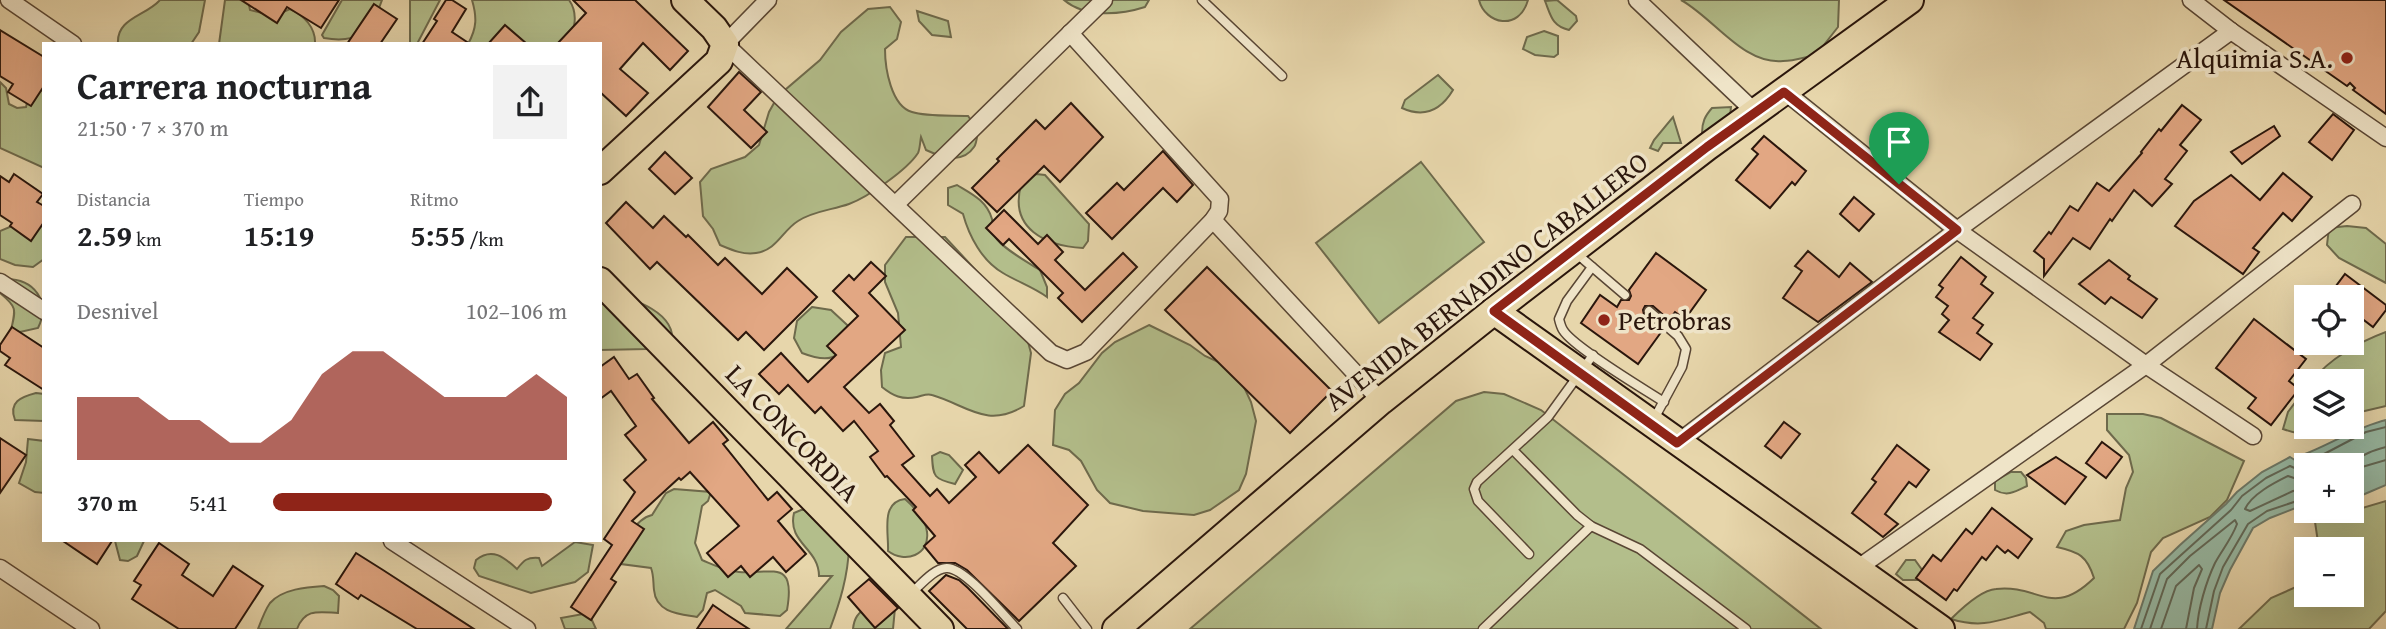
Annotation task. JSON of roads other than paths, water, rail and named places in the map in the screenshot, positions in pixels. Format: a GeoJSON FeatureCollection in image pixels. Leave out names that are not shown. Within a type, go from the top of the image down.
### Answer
{"type":"FeatureCollection","features":[{"type":"Feature","properties":{"kind":"main road"},"geometry":{"type":"LineString","coordinates":[[602,169],[719,61],[725,44],[714,28],[685,0]]}},
{"type":"Feature","properties":{"kind":"main road","name":"AVENIDA BERNADINO CABALLERO"},"geometry":{"type":"LineString","coordinates":[[1116,629],[1381,401],[1494,311],[1582,258],[1755,112],[1910,0]]}},
{"type":"Feature","properties":{"kind":"main road","name":"LA CONCORDIA"},"geometry":{"type":"LineString","coordinates":[[602,283],[940,629]]}},
{"type":"Feature","properties":{"kind":"main road"},"geometry":{"type":"LineString","coordinates":[[1494,311],[1586,363],[1658,413],[1677,443],[1941,629]]}},
{"type":"Feature","properties":{"kind":"street"},"geometry":{"type":"LineString","coordinates":[[9,0],[71,42]]}},
{"type":"Feature","properties":{"kind":"street"},"geometry":{"type":"LineString","coordinates":[[768,0],[725,44],[1051,353],[1067,360],[1086,352],[1213,220],[1219,211],[1220,199],[1070,33]]}},
{"type":"Feature","properties":{"kind":"street"},"geometry":{"type":"LineString","coordinates":[[895,205],[1104,0]]}},
{"type":"Feature","properties":{"kind":"street"},"geometry":{"type":"LineString","coordinates":[[1637,0],[1755,112]]}},
{"type":"Feature","properties":{"kind":"street"},"geometry":{"type":"LineString","coordinates":[[2191,0],[2231,31],[2386,138]]}},
{"type":"Feature","properties":{"kind":"street"},"geometry":{"type":"LineString","coordinates":[[1677,443],[1957,230],[2231,31]]}},
{"type":"Feature","properties":{"kind":"street"},"geometry":{"type":"LineString","coordinates":[[1784,92],[1957,230],[2146,365],[2253,436]]}},
{"type":"Feature","properties":{"kind":"street"},"geometry":{"type":"LineString","coordinates":[[1858,568],[2146,365],[2352,204]]}},
{"type":"Feature","properties":{"kind":"street"},"geometry":{"type":"LineString","coordinates":[[1213,220],[1381,401]]}},
{"type":"Feature","properties":{"kind":"street"},"geometry":{"type":"LineString","coordinates":[[0,282],[42,310]]}},
{"type":"Feature","properties":{"kind":"street"},"geometry":{"type":"LineString","coordinates":[[394,542],[527,629]]}},
{"type":"Feature","properties":{"kind":"street"},"geometry":{"type":"LineString","coordinates":[[0,568],[91,629]]}},
{"type":"Feature","properties":{"kind":"lane"},"geometry":{"type":"LineString","coordinates":[[1202,0],[1282,76]]}},
{"type":"Feature","properties":{"kind":"lane"},"geometry":{"type":"LineString","coordinates":[[1529,554],[1478,501],[1475,494],[1477,482],[1548,417],[1586,363],[1563,330],[1559,319],[1582,258],[1625,295]]}},
{"type":"Feature","properties":{"kind":"lane"},"geometry":{"type":"LineString","coordinates":[[1649,311],[1678,336],[1686,349],[1682,367],[1658,413]]}},
{"type":"Feature","properties":{"kind":"lane"},"geometry":{"type":"LineString","coordinates":[[1513,450],[1591,526],[1640,549],[1746,629]]}},
{"type":"Feature","properties":{"kind":"lane"},"geometry":{"type":"LineString","coordinates":[[1483,629],[1591,526]]}},
{"type":"Feature","properties":{"kind":"lane"},"geometry":{"type":"LineString","coordinates":[[908,596],[937,570],[948,567],[962,573],[1017,629]]}},
{"type":"Feature","properties":{"kind":"lane"},"geometry":{"type":"LineString","coordinates":[[1063,598],[1087,629]]}},
{"type":"Feature","properties":{"kind":"water"},"geometry":{"type":"Polygon","coordinates":[[[2386,420],[2386,485],[2364,494],[2364,453],[2307,453],[2338,439],[2364,439],[2365,427],[2386,420]]]}},
{"type":"Feature","properties":{"kind":"water"},"geometry":{"type":"Polygon","coordinates":[[[2290,457],[2294,460],[2294,509],[2253,528],[2220,593],[2212,629],[2134,629],[2153,571],[2262,472],[2290,457]]]}},
{"type":"Feature","properties":{"kind":"place","name":"Alquimia S.A."},"geometry":{"type":"Point","coordinates":[2347,58]}},
{"type":"Feature","properties":{"kind":"place","name":"Petrobras"},"geometry":{"type":"Point","coordinates":[1604,320]}}]}
